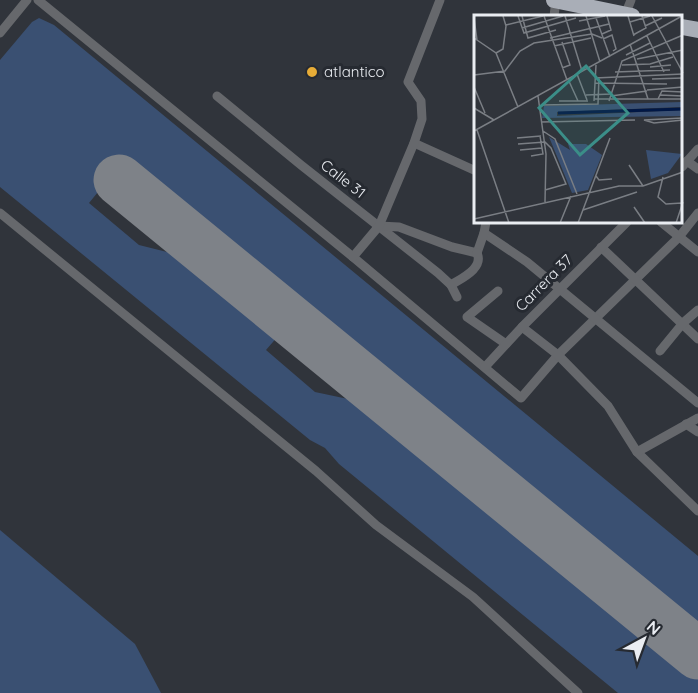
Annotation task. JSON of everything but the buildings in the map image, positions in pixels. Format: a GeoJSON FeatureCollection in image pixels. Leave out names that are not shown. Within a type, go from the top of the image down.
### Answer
{"type":"FeatureCollection","features":[{"type":"Feature","properties":{"kind":"highway"},"geometry":{"type":"LineString","coordinates":[[555,0],[629,10]]}},
{"type":"Feature","properties":{"kind":"highway"},"geometry":{"type":"LineString","coordinates":[[683,27],[698,30]]}},
{"type":"Feature","properties":{"kind":"street"},"geometry":{"type":"LineString","coordinates":[[0,33],[27,0]]}},
{"type":"Feature","properties":{"kind":"street"},"geometry":{"type":"LineString","coordinates":[[38,0],[353,257],[521,398],[595,318],[679,237],[698,213]]}},
{"type":"Feature","properties":{"kind":"street"},"geometry":{"type":"LineString","coordinates":[[353,257],[379,226],[414,143],[422,119],[421,100],[408,82],[440,0]]}},
{"type":"Feature","properties":{"kind":"street"},"geometry":{"type":"LineString","coordinates":[[554,15],[555,0]]}},
{"type":"Feature","properties":{"kind":"street","name":"Calle 31"},"geometry":{"type":"LineString","coordinates":[[217,96],[451,285],[457,297]]}},
{"type":"Feature","properties":{"kind":"street"},"geometry":{"type":"LineString","coordinates":[[414,143],[474,170]]}},
{"type":"Feature","properties":{"kind":"street"},"geometry":{"type":"LineString","coordinates":[[698,149],[684,164],[698,169]]}},
{"type":"Feature","properties":{"kind":"street"},"geometry":{"type":"LineString","coordinates":[[0,213],[316,471],[376,525],[473,597],[578,693]]}},
{"type":"Feature","properties":{"kind":"street"},"geometry":{"type":"LineString","coordinates":[[477,253],[486,224]]}},
{"type":"Feature","properties":{"kind":"street","name":"Carrera 37"},"geometry":{"type":"LineString","coordinates":[[485,367],[625,224]]}},
{"type":"Feature","properties":{"kind":"street"},"geometry":{"type":"LineString","coordinates":[[663,224],[698,252]]}},
{"type":"Feature","properties":{"kind":"street"},"geometry":{"type":"LineString","coordinates":[[379,226],[399,227],[452,248],[477,253],[480,258],[479,263],[451,285]]}},
{"type":"Feature","properties":{"kind":"street"},"geometry":{"type":"LineString","coordinates":[[484,233],[527,262],[698,403]]}},
{"type":"Feature","properties":{"kind":"street"},"geometry":{"type":"LineString","coordinates":[[601,247],[698,339]]}},
{"type":"Feature","properties":{"kind":"street"},"geometry":{"type":"LineString","coordinates":[[498,291],[467,317],[506,345]]}},
{"type":"Feature","properties":{"kind":"street"},"geometry":{"type":"LineString","coordinates":[[660,351],[698,309]]}},
{"type":"Feature","properties":{"kind":"street"},"geometry":{"type":"LineString","coordinates":[[522,327],[558,356],[608,406],[637,452],[698,511]]}},
{"type":"Feature","properties":{"kind":"street"},"geometry":{"type":"LineString","coordinates":[[637,452],[698,418]]}},
{"type":"Feature","properties":{"kind":"street"},"geometry":{"type":"LineString","coordinates":[[686,424],[698,432]]}},
{"type":"Feature","properties":{"kind":"shaded area"},"geometry":{"type":"Polygon","coordinates":[[[39,18],[54,25],[698,556],[698,630],[124,160],[89,203],[139,245],[187,257],[279,335],[266,350],[315,392],[367,403],[698,675],[698,693],[618,693],[339,464],[325,448],[310,440],[0,187],[0,60],[32,22],[39,18]]]}},
{"type":"Feature","properties":{"kind":"shaded area"},"geometry":{"type":"Polygon","coordinates":[[[0,530],[135,644],[161,693],[0,693],[0,530]]]}},
{"type":"Feature","properties":{"kind":"runway"},"geometry":{"type":"LineString","coordinates":[[119,180],[698,654]]}},
{"type":"Feature","properties":{"kind":"place","name":"atlantico"},"geometry":{"type":"Point","coordinates":[312,72]}}]}
